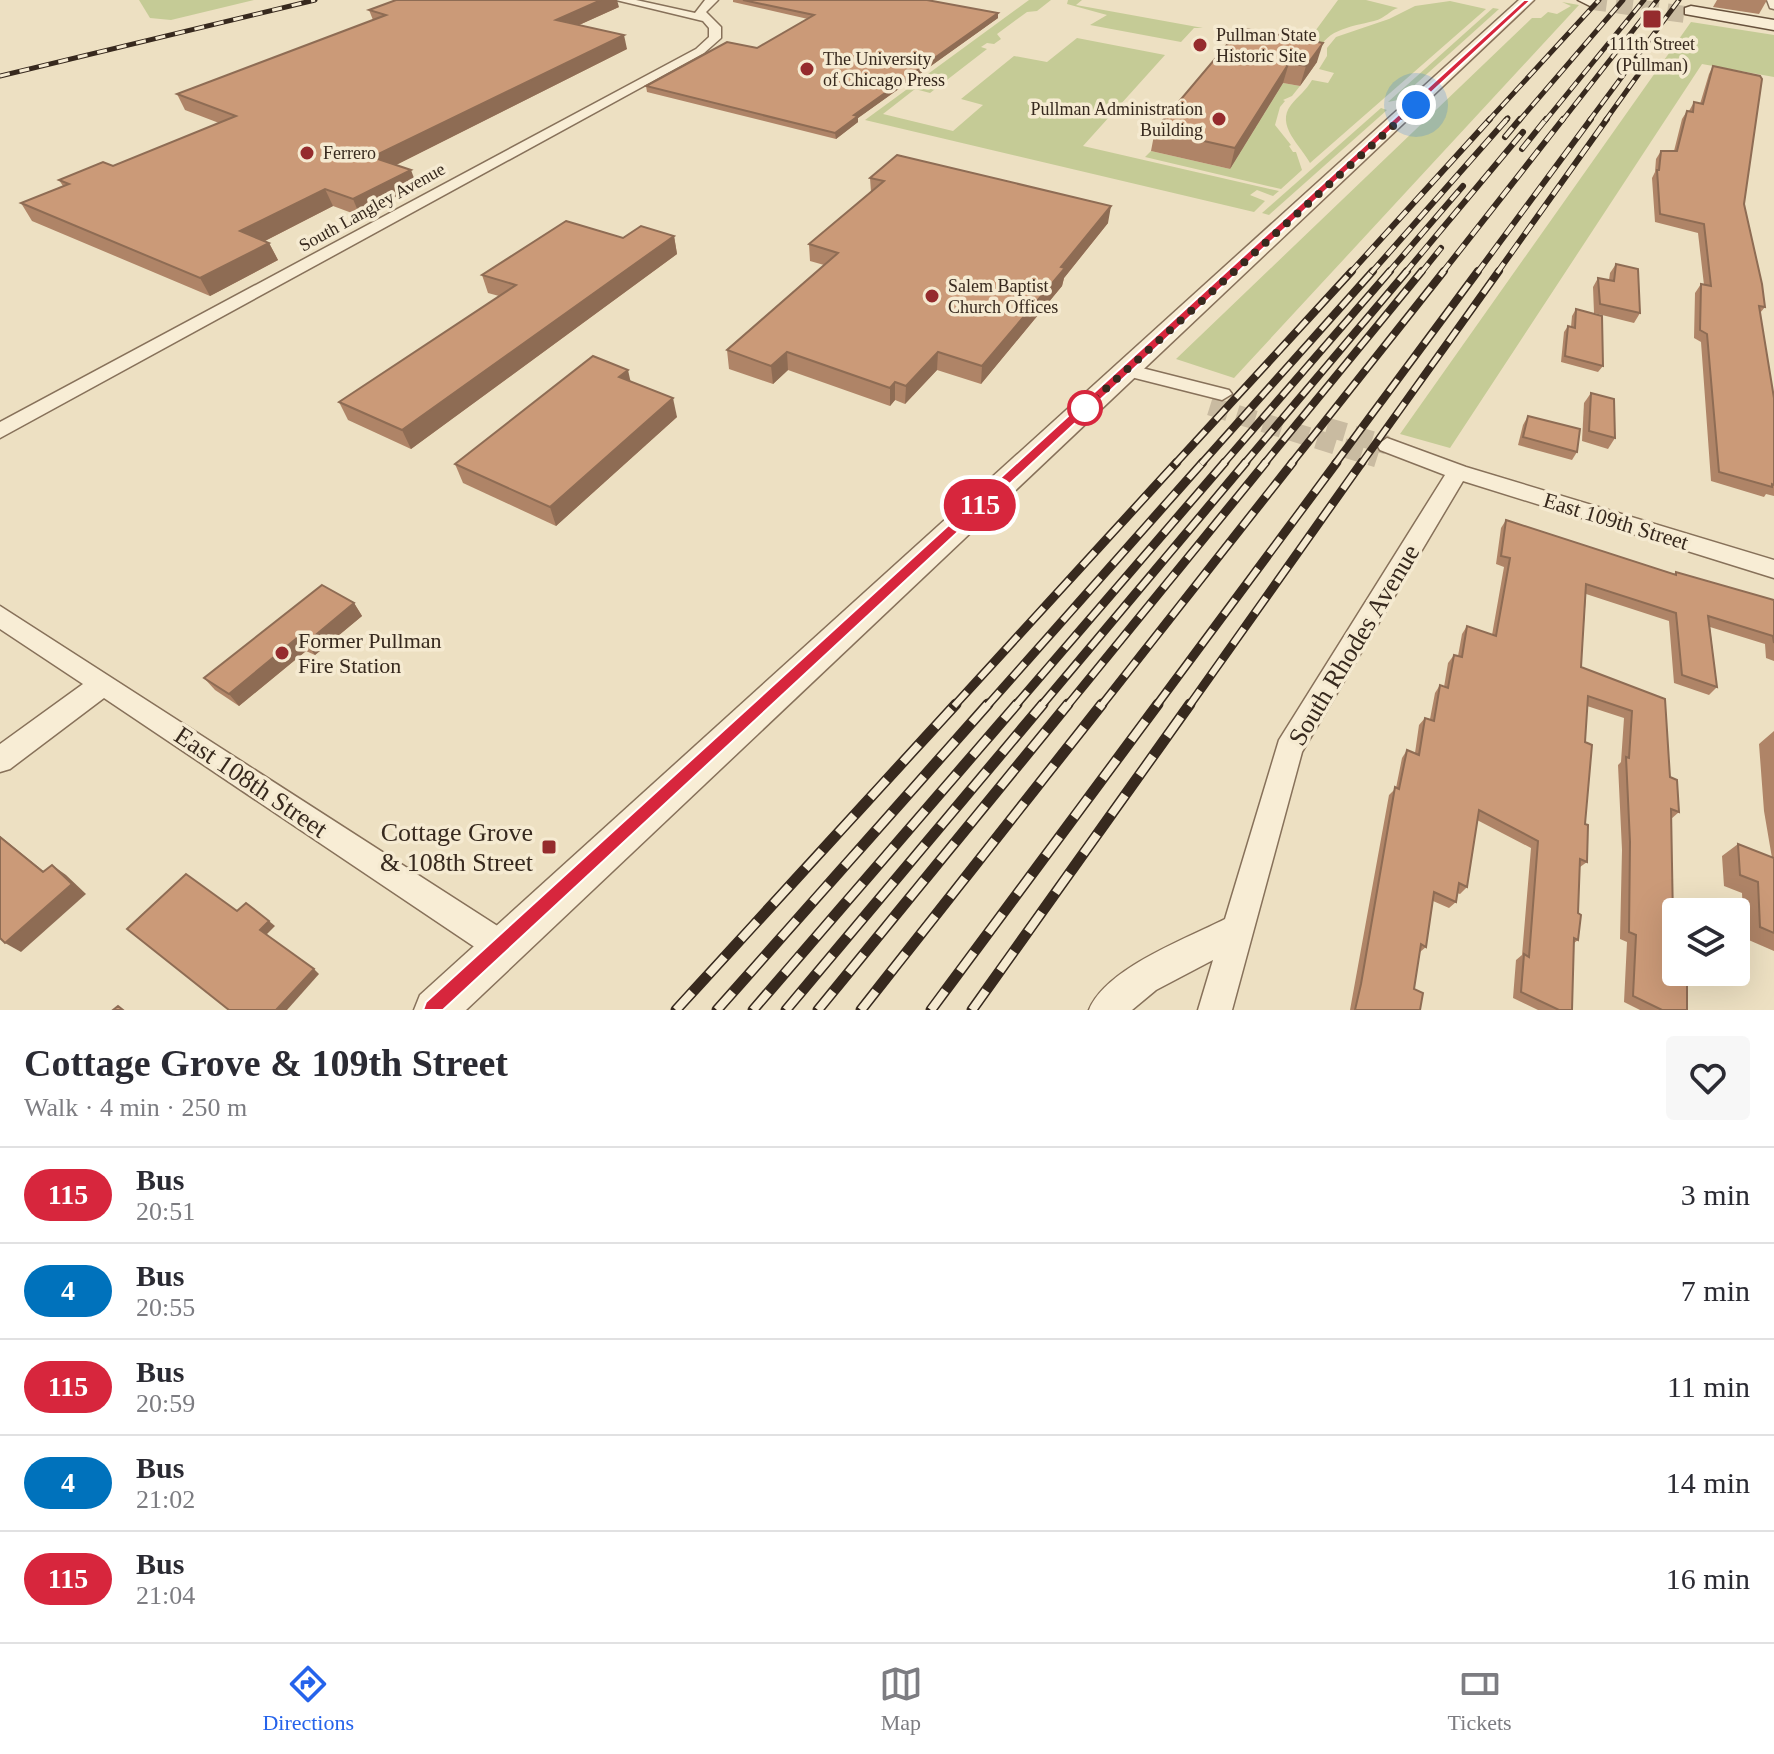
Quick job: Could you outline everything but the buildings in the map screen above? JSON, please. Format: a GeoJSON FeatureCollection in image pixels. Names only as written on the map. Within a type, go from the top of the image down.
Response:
{"type":"FeatureCollection","features":[{"type":"Feature","properties":{"kind":"main road"},"geometry":{"type":"LineString","coordinates":[[1690,13],[1774,25]]}},
{"type":"Feature","properties":{"kind":"street"},"geometry":{"type":"LineString","coordinates":[[621,0],[705,18]]}},
{"type":"Feature","properties":{"kind":"street","name":"South Langley Avenue"},"geometry":{"type":"LineString","coordinates":[[0,431],[700,51],[715,38],[717,32],[701,8],[713,0]]}},
{"type":"Feature","properties":{"kind":"street"},"geometry":{"type":"LineString","coordinates":[[435,1010],[1527,0]]}},
{"type":"Feature","properties":{"kind":"street"},"geometry":{"type":"LineString","coordinates":[[1772,0],[1774,6]]}},
{"type":"Feature","properties":{"kind":"street"},"geometry":{"type":"LineString","coordinates":[[1126,370],[1156,390],[1216,400]]}},
{"type":"Feature","properties":{"kind":"street","name":"East 109th Street"},"geometry":{"type":"LineString","coordinates":[[1382,452],[1458,472],[1774,569]]}},
{"type":"Feature","properties":{"kind":"street","name":"South Rhodes Avenue"},"geometry":{"type":"LineString","coordinates":[[1215,1010],[1289,749],[1458,472]]}},
{"type":"Feature","properties":{"kind":"street","name":"East 108th Street"},"geometry":{"type":"LineString","coordinates":[[0,616],[502,947]]}},
{"type":"Feature","properties":{"kind":"street"},"geometry":{"type":"LineString","coordinates":[[0,760],[103,684]]}},
{"type":"Feature","properties":{"kind":"street"},"geometry":{"type":"LineString","coordinates":[[1106,1010],[1144,978],[1237,930]]}},
{"type":"Feature","properties":{"kind":"green space"},"geometry":{"type":"Polygon","coordinates":[[[139,0],[254,0],[171,20],[150,18],[139,0]]]}},
{"type":"Feature","properties":{"kind":"green space"},"geometry":{"type":"Polygon","coordinates":[[[1029,0],[1051,0],[1037,11],[1027,12],[997,34],[1001,39],[981,47],[987,49],[930,93],[915,89],[883,114],[953,131],[983,105],[961,99],[1014,56],[1047,62],[1077,38],[1165,55],[1083,146],[1279,191],[1273,196],[1257,190],[1250,195],[1265,201],[1254,212],[865,120],[1029,0]]]}},
{"type":"Feature","properties":{"kind":"green space"},"geometry":{"type":"Polygon","coordinates":[[[1068,0],[1082,0],[1076,5],[1203,28],[1194,28],[1181,42],[1090,25],[1107,15],[1067,4],[1068,0]]]}},
{"type":"Feature","properties":{"kind":"green space"},"geometry":{"type":"Polygon","coordinates":[[[1338,0],[1366,0],[1398,8],[1378,20],[1331,35],[1320,48],[1318,57],[1299,53],[1338,0]]]}},
{"type":"Feature","properties":{"kind":"green space"},"geometry":{"type":"Polygon","coordinates":[[[1450,1],[1486,9],[1310,163],[1291,135],[1287,113],[1312,80],[1328,83],[1334,73],[1319,69],[1327,56],[1327,48],[1336,37],[1389,19],[1415,6],[1450,1]]]}},
{"type":"Feature","properties":{"kind":"green space"},"geometry":{"type":"Polygon","coordinates":[[[1562,2],[1579,5],[1234,378],[1176,359],[1532,18],[1541,18],[1548,12],[1557,14],[1571,6],[1562,2]]]}},
{"type":"Feature","properties":{"kind":"green space"},"geometry":{"type":"Polygon","coordinates":[[[1493,8],[1499,9],[1398,100],[1388,102],[1493,8]]]}},
{"type":"Feature","properties":{"kind":"green space"},"geometry":{"type":"Polygon","coordinates":[[[1691,22],[1774,35],[1774,77],[1702,64],[1450,448],[1400,434],[1691,22]]]}},
{"type":"Feature","properties":{"kind":"green space"},"geometry":{"type":"Polygon","coordinates":[[[1283,83],[1300,86],[1292,96],[1283,100],[1275,125],[1296,152],[1302,170],[1281,189],[1145,157],[1151,151],[1230,169],[1283,83]]]}},
{"type":"Feature","properties":{"kind":"green space"},"geometry":{"type":"Polygon","coordinates":[[[1381,108],[1387,110],[1269,215],[1262,213],[1381,108]]]}},
{"type":"Feature","properties":{"kind":"tunnel"},"geometry":{"type":"LineString","coordinates":[[1590,1],[1688,15]]}},
{"type":"Feature","properties":{"kind":"tunnel"},"geometry":{"type":"LineString","coordinates":[[1210,406],[1377,458]]}},
{"type":"Feature","properties":{"kind":"tunnel"},"geometry":{"type":"LineString","coordinates":[[1327,427],[1387,445]]}},
{"type":"Feature","properties":{"kind":"railway"},"geometry":{"type":"LineString","coordinates":[[0,76],[315,0]]}},
{"type":"Feature","properties":{"kind":"railway"},"geometry":{"type":"LineString","coordinates":[[1488,121],[1599,0]]}},
{"type":"Feature","properties":{"kind":"railway"},"geometry":{"type":"LineString","coordinates":[[1519,121],[1623,0]]}},
{"type":"Feature","properties":{"kind":"railway"},"geometry":{"type":"LineString","coordinates":[[1545,121],[1644,0]]}},
{"type":"Feature","properties":{"kind":"railway"},"geometry":{"type":"LineString","coordinates":[[1562,121],[1657,0]]}},
{"type":"Feature","properties":{"kind":"railway"},"geometry":{"type":"LineString","coordinates":[[1589,121],[1679,0]]}},
{"type":"Feature","properties":{"kind":"railway"},"geometry":{"type":"LineString","coordinates":[[1605,121],[1643,68]]}},
{"type":"Feature","properties":{"kind":"railway"},"geometry":{"type":"LineString","coordinates":[[1350,273],[1490,119]]}},
{"type":"Feature","properties":{"kind":"railway"},"geometry":{"type":"LineString","coordinates":[[1371,273],[1507,119]]}},
{"type":"Feature","properties":{"kind":"railway"},"geometry":{"type":"LineString","coordinates":[[1505,137],[1520,119]]}},
{"type":"Feature","properties":{"kind":"railway"},"geometry":{"type":"LineString","coordinates":[[1522,149],[1546,119]]}},
{"type":"Feature","properties":{"kind":"railway"},"geometry":{"type":"LineString","coordinates":[[1442,273],[1563,119]]}},
{"type":"Feature","properties":{"kind":"railway"},"geometry":{"type":"LineString","coordinates":[[1477,273],[1591,119]]}},
{"type":"Feature","properties":{"kind":"railway"},"geometry":{"type":"LineString","coordinates":[[1497,273],[1607,119]]}},
{"type":"Feature","properties":{"kind":"railway"},"geometry":{"type":"LineString","coordinates":[[1405,273],[1523,132]]}},
{"type":"Feature","properties":{"kind":"railway"},"geometry":{"type":"LineString","coordinates":[[1388,273],[1463,186]]}},
{"type":"Feature","properties":{"kind":"railway"},"geometry":{"type":"LineString","coordinates":[[1421,273],[1441,248]]}},
{"type":"Feature","properties":{"kind":"railway"},"geometry":{"type":"LineString","coordinates":[[1175,464],[1352,271]]}},
{"type":"Feature","properties":{"kind":"railway"},"geometry":{"type":"LineString","coordinates":[[1201,464],[1373,271]]}},
{"type":"Feature","properties":{"kind":"railway"},"geometry":{"type":"LineString","coordinates":[[1223,464],[1390,271]]}},
{"type":"Feature","properties":{"kind":"railway"},"geometry":{"type":"LineString","coordinates":[[1244,464],[1407,271]]}},
{"type":"Feature","properties":{"kind":"railway"},"geometry":{"type":"LineString","coordinates":[[1264,464],[1422,271]]}},
{"type":"Feature","properties":{"kind":"railway"},"geometry":{"type":"LineString","coordinates":[[1291,464],[1444,271]]}},
{"type":"Feature","properties":{"kind":"railway"},"geometry":{"type":"LineString","coordinates":[[1335,464],[1478,271]]}},
{"type":"Feature","properties":{"kind":"railway"},"geometry":{"type":"LineString","coordinates":[[1361,464],[1499,271]]}},
{"type":"Feature","properties":{"kind":"railway"},"geometry":{"type":"LineString","coordinates":[[954,706],[1177,462]]}},
{"type":"Feature","properties":{"kind":"railway"},"geometry":{"type":"LineString","coordinates":[[987,706],[1203,462]]}},
{"type":"Feature","properties":{"kind":"railway"},"geometry":{"type":"LineString","coordinates":[[1015,706],[1225,462]]}},
{"type":"Feature","properties":{"kind":"railway"},"geometry":{"type":"LineString","coordinates":[[1041,706],[1246,462]]}},
{"type":"Feature","properties":{"kind":"railway"},"geometry":{"type":"LineString","coordinates":[[1067,706],[1266,462]]}},
{"type":"Feature","properties":{"kind":"railway"},"geometry":{"type":"LineString","coordinates":[[1101,706],[1293,462]]}},
{"type":"Feature","properties":{"kind":"railway"},"geometry":{"type":"LineString","coordinates":[[1156,706],[1337,462]]}},
{"type":"Feature","properties":{"kind":"railway"},"geometry":{"type":"LineString","coordinates":[[1189,706],[1362,462]]}},
{"type":"Feature","properties":{"kind":"railway"},"geometry":{"type":"LineString","coordinates":[[676,1010],[956,704]]}},
{"type":"Feature","properties":{"kind":"railway"},"geometry":{"type":"LineString","coordinates":[[717,1010],[988,704]]}},
{"type":"Feature","properties":{"kind":"railway"},"geometry":{"type":"LineString","coordinates":[[753,1010],[1017,704]]}},
{"type":"Feature","properties":{"kind":"railway"},"geometry":{"type":"LineString","coordinates":[[786,1010],[1043,704]]}},
{"type":"Feature","properties":{"kind":"railway"},"geometry":{"type":"LineString","coordinates":[[818,1010],[1068,704]]}},
{"type":"Feature","properties":{"kind":"railway"},"geometry":{"type":"LineString","coordinates":[[861,1010],[1102,704]]}},
{"type":"Feature","properties":{"kind":"railway"},"geometry":{"type":"LineString","coordinates":[[931,1010],[1158,704]]}},
{"type":"Feature","properties":{"kind":"railway"},"geometry":{"type":"LineString","coordinates":[[972,1010],[1190,704]]}},
{"type":"Feature","properties":{"kind":"bus line","name":"115"},"geometry":{"type":"LineString","coordinates":[[435,1010],[1527,0]]}},
{"type":"Feature","properties":{"kind":"place","name":"111th Street (Pullman)"},"geometry":{"type":"Point","coordinates":[1652,19]}},
{"type":"Feature","properties":{"kind":"place","name":"Pullman State Historic Site"},"geometry":{"type":"Point","coordinates":[1200,45]}},
{"type":"Feature","properties":{"kind":"place","name":"The University of Chicago Press"},"geometry":{"type":"Point","coordinates":[807,69]}},
{"type":"Feature","properties":{"kind":"place","name":"Pullman Administration Building"},"geometry":{"type":"Point","coordinates":[1219,119]}},
{"type":"Feature","properties":{"kind":"place","name":"Ferrero"},"geometry":{"type":"Point","coordinates":[307,153]}},
{"type":"Feature","properties":{"kind":"place","name":"Salem Baptist Church Offices"},"geometry":{"type":"Point","coordinates":[932,296]}},
{"type":"Feature","properties":{"kind":"place","name":"Former Pullman Fire Station"},"geometry":{"type":"Point","coordinates":[282,653]}},
{"type":"Feature","properties":{"kind":"place","name":"Cottage Grove & 108th Street"},"geometry":{"type":"Point","coordinates":[549,847]}},
{"type":"Feature","properties":{"kind":"route"},"geometry":{"type":"LineString","coordinates":[[1085,408],[1416,105]]}}]}
